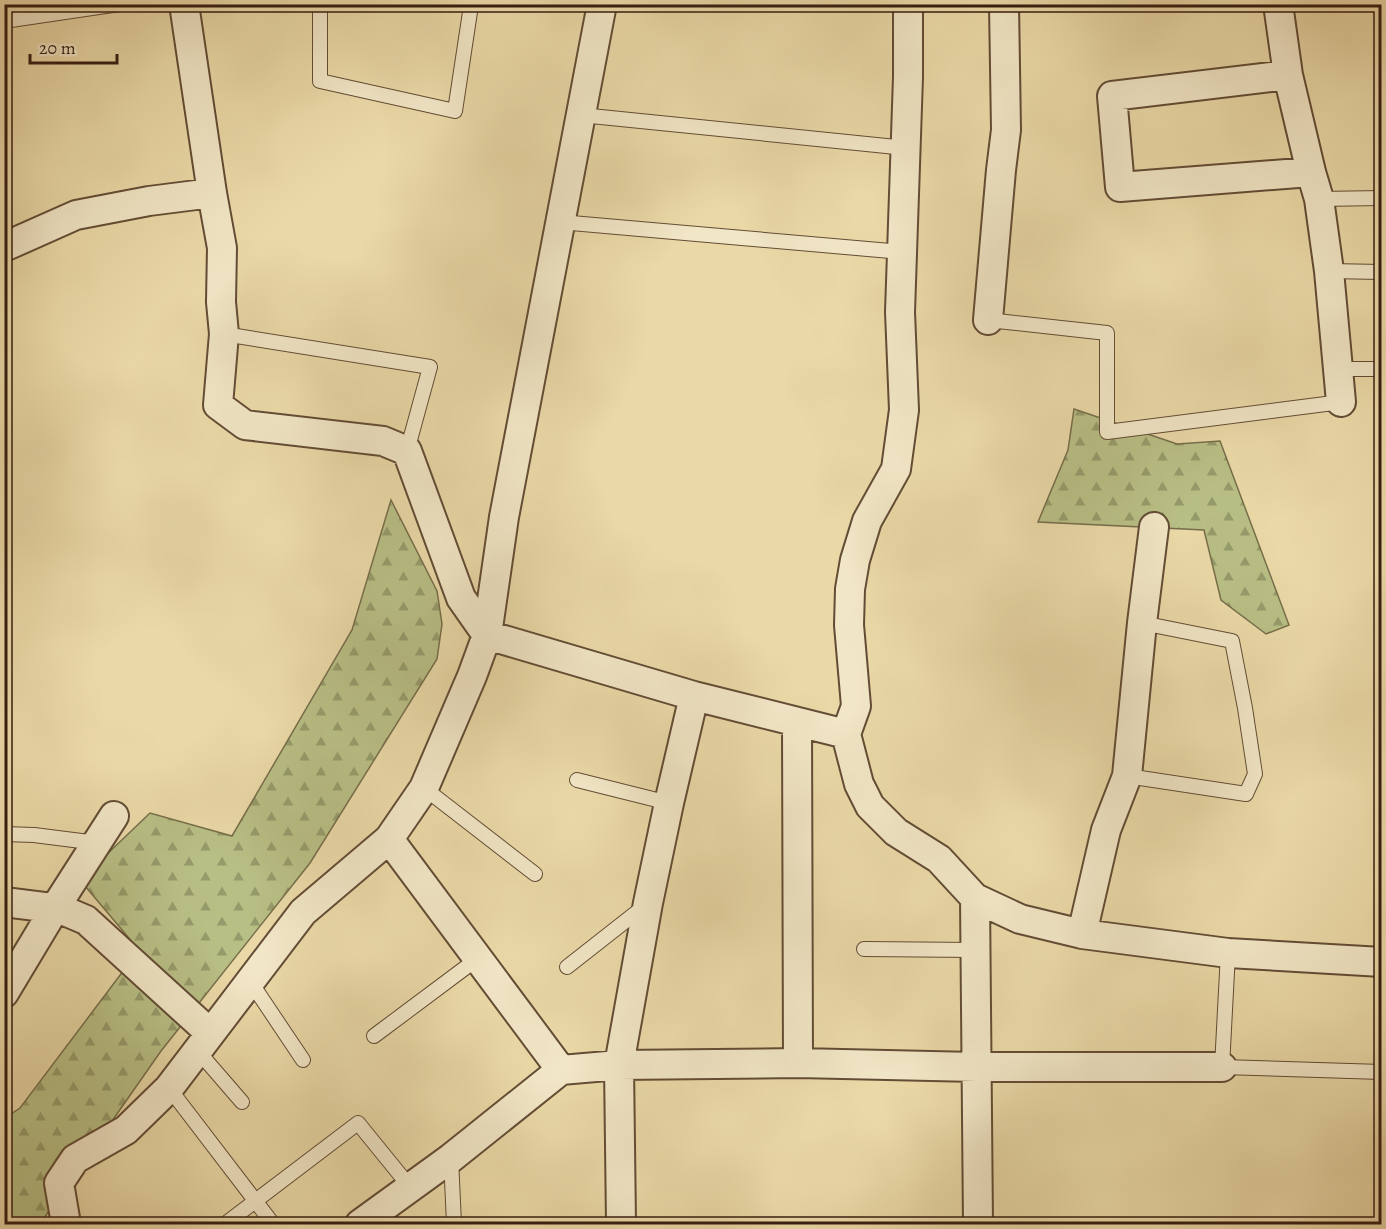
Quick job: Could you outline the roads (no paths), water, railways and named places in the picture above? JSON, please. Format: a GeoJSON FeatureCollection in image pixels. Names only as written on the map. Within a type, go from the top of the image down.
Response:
{"type":"FeatureCollection","features":[{"type":"Feature","properties":{"kind":"street"},"geometry":{"type":"LineString","coordinates":[[184,4],[222,248],[221,302],[224,334],[218,405],[245,425],[383,441],[407,452],[461,598],[487,635],[694,696],[846,734]]}},
{"type":"Feature","properties":{"kind":"street"},"geometry":{"type":"LineString","coordinates":[[66,1224],[59,1183],[75,1159],[126,1130],[169,1088],[303,912],[389,839],[424,788],[487,635],[504,517],[602,4]]}},
{"type":"Feature","properties":{"kind":"street"},"geometry":{"type":"LineString","coordinates":[[908,4],[908,76],[900,312],[904,410],[896,468],[867,521],[855,560],[850,589],[849,625],[856,706],[846,734],[859,784],[870,806],[896,832],[939,859],[975,898],[1020,919],[1082,934],[1228,953],[1382,962]]}},
{"type":"Feature","properties":{"kind":"street"},"geometry":{"type":"LineString","coordinates":[[988,320],[1006,130],[1004,4]]}},
{"type":"Feature","properties":{"kind":"street"},"geometry":{"type":"LineString","coordinates":[[1278,4],[1288,75],[1315,186],[1329,271],[1341,402]]}},
{"type":"Feature","properties":{"kind":"street"},"geometry":{"type":"LineString","coordinates":[[1288,75],[1112,96],[1120,187],[1315,186]]}},
{"type":"Feature","properties":{"kind":"street"},"geometry":{"type":"LineString","coordinates":[[4,247],[76,215],[149,201],[212,193]]}},
{"type":"Feature","properties":{"kind":"street"},"geometry":{"type":"LineString","coordinates":[[1082,934],[1106,830],[1127,776],[1154,528]]}},
{"type":"Feature","properties":{"kind":"street"},"geometry":{"type":"LineString","coordinates":[[621,1224],[619,1065],[648,903],[694,696]]}},
{"type":"Feature","properties":{"kind":"street"},"geometry":{"type":"LineString","coordinates":[[797,722],[798,1063]]}},
{"type":"Feature","properties":{"kind":"street"},"geometry":{"type":"LineString","coordinates":[[4,993],[114,816]]}},
{"type":"Feature","properties":{"kind":"street"},"geometry":{"type":"LineString","coordinates":[[389,839],[561,1070]]}},
{"type":"Feature","properties":{"kind":"street"},"geometry":{"type":"LineString","coordinates":[[975,898],[978,1224]]}},
{"type":"Feature","properties":{"kind":"street"},"geometry":{"type":"LineString","coordinates":[[4,902],[60,909],[86,920],[204,1041]]}},
{"type":"Feature","properties":{"kind":"street"},"geometry":{"type":"LineString","coordinates":[[360,1224],[451,1158],[561,1070],[619,1065],[798,1063],[976,1067],[1222,1067]]}},
{"type":"Feature","properties":{"kind":"lane"},"geometry":{"type":"LineString","coordinates":[[4,21],[118,4]]}},
{"type":"Feature","properties":{"kind":"lane"},"geometry":{"type":"LineString","coordinates":[[320,4],[320,81],[455,111],[470,12]]}},
{"type":"Feature","properties":{"kind":"lane"},"geometry":{"type":"LineString","coordinates":[[581,115],[906,148]]}},
{"type":"Feature","properties":{"kind":"lane"},"geometry":{"type":"LineString","coordinates":[[1315,186],[1382,198]]}},
{"type":"Feature","properties":{"kind":"lane"},"geometry":{"type":"LineString","coordinates":[[560,222],[902,252]]}},
{"type":"Feature","properties":{"kind":"lane"},"geometry":{"type":"LineString","coordinates":[[1329,271],[1382,272]]}},
{"type":"Feature","properties":{"kind":"lane"},"geometry":{"type":"LineString","coordinates":[[988,320],[1107,333],[1107,432],[1341,402]]}},
{"type":"Feature","properties":{"kind":"lane"},"geometry":{"type":"LineString","coordinates":[[224,334],[430,367],[407,452]]}},
{"type":"Feature","properties":{"kind":"lane"},"geometry":{"type":"LineString","coordinates":[[1338,369],[1382,369]]}},
{"type":"Feature","properties":{"kind":"lane"},"geometry":{"type":"LineString","coordinates":[[1127,776],[1246,794],[1254,774],[1245,708],[1232,641],[1143,623]]}},
{"type":"Feature","properties":{"kind":"lane"},"geometry":{"type":"LineString","coordinates":[[577,780],[669,803]]}},
{"type":"Feature","properties":{"kind":"lane"},"geometry":{"type":"LineString","coordinates":[[424,788],[535,874]]}},
{"type":"Feature","properties":{"kind":"lane"},"geometry":{"type":"LineString","coordinates":[[4,834],[34,835],[97,843]]}},
{"type":"Feature","properties":{"kind":"lane"},"geometry":{"type":"LineString","coordinates":[[567,967],[648,903]]}},
{"type":"Feature","properties":{"kind":"lane"},"geometry":{"type":"LineString","coordinates":[[864,949],[975,950]]}},
{"type":"Feature","properties":{"kind":"lane"},"geometry":{"type":"LineString","coordinates":[[1228,953],[1222,1067],[1382,1072]]}},
{"type":"Feature","properties":{"kind":"lane"},"geometry":{"type":"LineString","coordinates":[[374,1036],[477,959]]}},
{"type":"Feature","properties":{"kind":"lane"},"geometry":{"type":"LineString","coordinates":[[250,981],[303,1060]]}},
{"type":"Feature","properties":{"kind":"lane"},"geometry":{"type":"LineString","coordinates":[[204,1041],[242,1102]]}},
{"type":"Feature","properties":{"kind":"lane"},"geometry":{"type":"LineString","coordinates":[[169,1088],[273,1224]]}},
{"type":"Feature","properties":{"kind":"lane"},"geometry":{"type":"LineString","coordinates":[[225,1224],[358,1123],[410,1187]]}},
{"type":"Feature","properties":{"kind":"lane"},"geometry":{"type":"LineString","coordinates":[[451,1158],[454,1224]]}}]}
